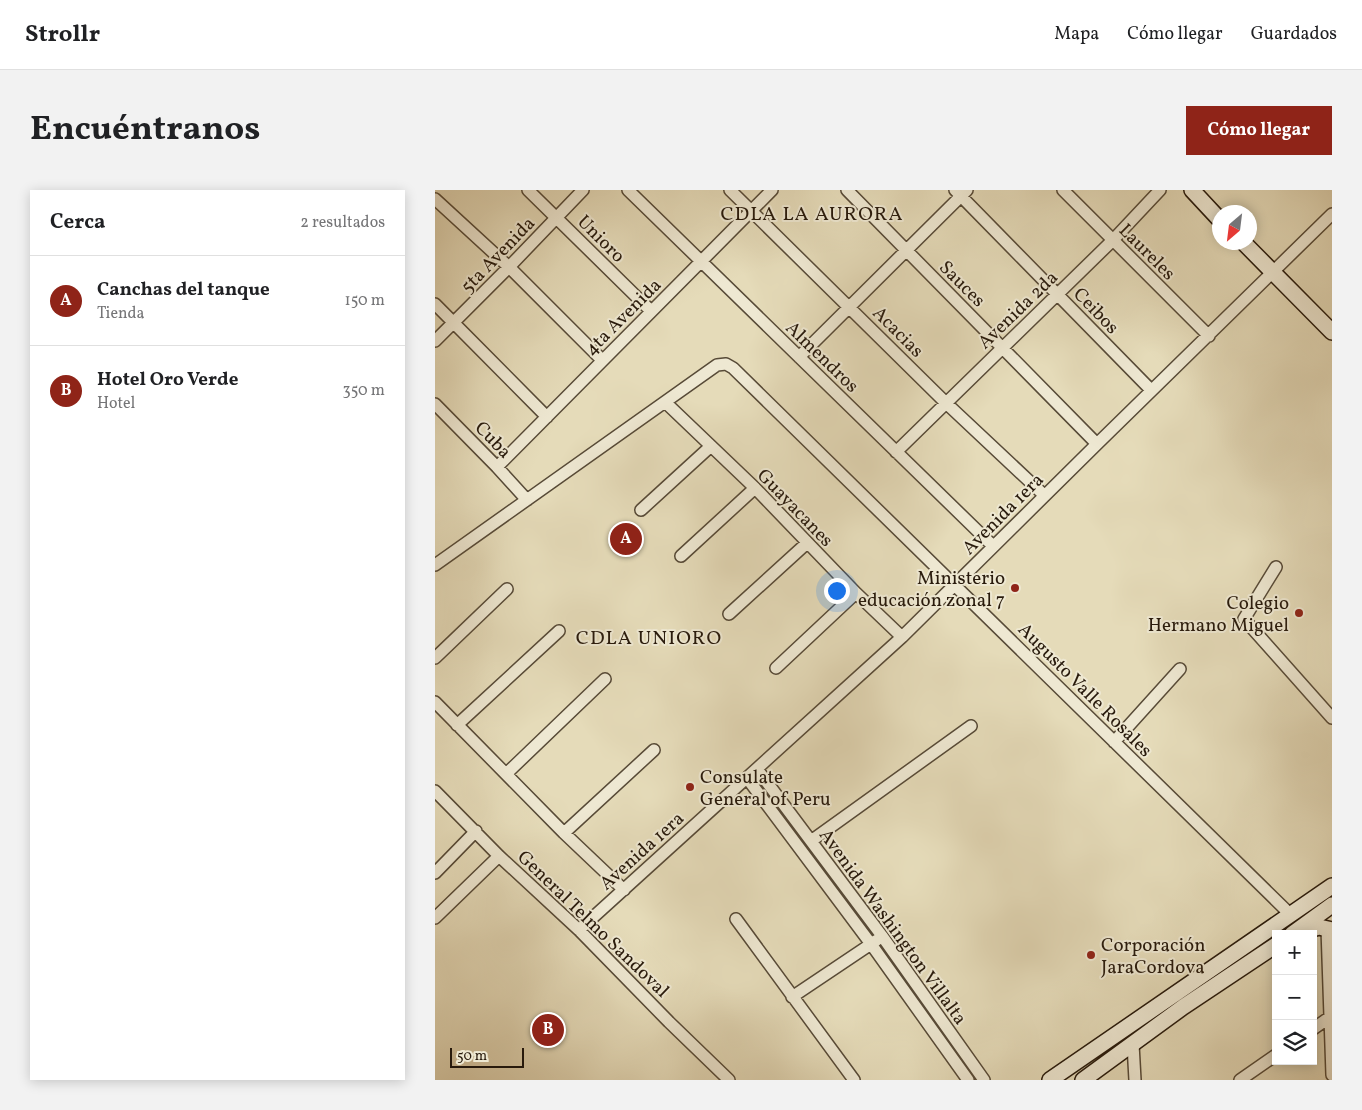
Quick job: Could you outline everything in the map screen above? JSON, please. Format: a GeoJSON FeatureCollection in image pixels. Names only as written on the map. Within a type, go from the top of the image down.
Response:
{"type":"FeatureCollection","features":[{"type":"Feature","properties":{"kind":"main road"},"geometry":{"type":"LineString","coordinates":[[1191,190],[1212,211]]}},
{"type":"Feature","properties":{"kind":"main road"},"geometry":{"type":"LineString","coordinates":[[1204,190],[1218,205]]}},
{"type":"Feature","properties":{"kind":"main road"},"geometry":{"type":"LineString","coordinates":[[1257,247],[1275,270],[1332,332]]}},
{"type":"Feature","properties":{"kind":"main road"},"geometry":{"type":"LineString","coordinates":[[1252,250],[1332,320]]}},
{"type":"Feature","properties":{"kind":"main road"},"geometry":{"type":"LineString","coordinates":[[1050,1080],[1332,886]]}},
{"type":"Feature","properties":{"kind":"main road"},"geometry":{"type":"LineString","coordinates":[[1298,930],[1332,905]]}},
{"type":"Feature","properties":{"kind":"main road"},"geometry":{"type":"LineString","coordinates":[[1305,930],[1311,928],[1329,929]]}},
{"type":"Feature","properties":{"kind":"main road"},"geometry":{"type":"LineString","coordinates":[[1083,1080],[1183,1007],[1272,948]]}},
{"type":"Feature","properties":{"kind":"street","name":"Unioro"},"geometry":{"type":"LineString","coordinates":[[528,190],[651,311]]}},
{"type":"Feature","properties":{"kind":"street","name":"5ta Avenida"},"geometry":{"type":"LineString","coordinates":[[435,341],[583,190]]}},
{"type":"Feature","properties":{"kind":"street","name":"Almendros"},"geometry":{"type":"LineString","coordinates":[[628,190],[993,546]]}},
{"type":"Feature","properties":{"kind":"street","name":"Acacias"},"geometry":{"type":"LineString","coordinates":[[731,190],[946,403],[1045,495]]}},
{"type":"Feature","properties":{"kind":"street","name":"4ta Avenida"},"geometry":{"type":"LineString","coordinates":[[497,467],[772,190]]}},
{"type":"Feature","properties":{"kind":"street","name":"Sauces"},"geometry":{"type":"LineString","coordinates":[[847,190],[1097,444]]}},
{"type":"Feature","properties":{"kind":"street","name":"Laureles"},"geometry":{"type":"LineString","coordinates":[[1063,190],[1209,336]]}},
{"type":"Feature","properties":{"kind":"street","name":"Avenida 2da"},"geometry":{"type":"LineString","coordinates":[[896,452],[1113,240],[1160,190]]}},
{"type":"Feature","properties":{"kind":"street"},"geometry":{"type":"LineString","coordinates":[[799,357],[961,192]]}},
{"type":"Feature","properties":{"kind":"street","name":"Ceibos"},"geometry":{"type":"LineString","coordinates":[[961,192],[1151,390]]}},
{"type":"Feature","properties":{"kind":"street"},"geometry":{"type":"LineString","coordinates":[[435,199],[509,267],[603,360]]}},
{"type":"Feature","properties":{"kind":"street","name":"Avenida 1era"},"geometry":{"type":"LineString","coordinates":[[579,930],[902,637],[954,583],[1332,214]]}},
{"type":"Feature","properties":{"kind":"street"},"geometry":{"type":"LineString","coordinates":[[435,304],[547,417]]}},
{"type":"Feature","properties":{"kind":"street","name":"Augusto Valle Rosales"},"geometry":{"type":"LineString","coordinates":[[665,402],[717,365],[726,364],[733,368],[1291,915]]}},
{"type":"Feature","properties":{"kind":"street"},"geometry":{"type":"LineString","coordinates":[[435,565],[665,402]]}},
{"type":"Feature","properties":{"kind":"street","name":"Guayacanes"},"geometry":{"type":"LineString","coordinates":[[665,402],[755,488],[856,593],[902,637]]}},
{"type":"Feature","properties":{"kind":"street","name":"Cuba"},"geometry":{"type":"LineString","coordinates":[[435,404],[527,500]]}},
{"type":"Feature","properties":{"kind":"street"},"geometry":{"type":"LineString","coordinates":[[641,510],[711,446]]}},
{"type":"Feature","properties":{"kind":"street"},"geometry":{"type":"LineString","coordinates":[[681,556],[755,488]]}},
{"type":"Feature","properties":{"kind":"street"},"geometry":{"type":"LineString","coordinates":[[729,614],[807,543]]}},
{"type":"Feature","properties":{"kind":"street"},"geometry":{"type":"LineString","coordinates":[[1276,567],[1244,619],[1332,718]]}},
{"type":"Feature","properties":{"kind":"street"},"geometry":{"type":"LineString","coordinates":[[435,658],[507,588]]}},
{"type":"Feature","properties":{"kind":"street"},"geometry":{"type":"LineString","coordinates":[[776,668],[856,593]]}},
{"type":"Feature","properties":{"kind":"street"},"geometry":{"type":"LineString","coordinates":[[457,725],[559,631]]}},
{"type":"Feature","properties":{"kind":"street"},"geometry":{"type":"LineString","coordinates":[[1114,742],[1181,669]]}},
{"type":"Feature","properties":{"kind":"street"},"geometry":{"type":"LineString","coordinates":[[506,774],[605,679]]}},
{"type":"Feature","properties":{"kind":"street"},"geometry":{"type":"LineString","coordinates":[[435,702],[624,890]]}},
{"type":"Feature","properties":{"kind":"street"},"geometry":{"type":"LineString","coordinates":[[811,841],[971,726]]}},
{"type":"Feature","properties":{"kind":"street"},"geometry":{"type":"LineString","coordinates":[[564,832],[654,750]]}},
{"type":"Feature","properties":{"kind":"street","name":"Avenida Washington Villalta"},"geometry":{"type":"LineString","coordinates":[[757,769],[882,936],[984,1080]]}},
{"type":"Feature","properties":{"kind":"street","name":"Avenida Washington Villalta"},"geometry":{"type":"LineString","coordinates":[[747,778],[871,944],[968,1080]]}},
{"type":"Feature","properties":{"kind":"street","name":"General Telmo Sandoval"},"geometry":{"type":"LineString","coordinates":[[435,791],[476,830],[499,856],[579,930],[729,1080]]}},
{"type":"Feature","properties":{"kind":"street"},"geometry":{"type":"LineString","coordinates":[[435,872],[476,830]]}},
{"type":"Feature","properties":{"kind":"street"},"geometry":{"type":"LineString","coordinates":[[435,918],[499,856]]}},
{"type":"Feature","properties":{"kind":"street"},"geometry":{"type":"LineString","coordinates":[[736,919],[854,1080]]}},
{"type":"Feature","properties":{"kind":"street"},"geometry":{"type":"LineString","coordinates":[[1329,929],[1332,1075]]}},
{"type":"Feature","properties":{"kind":"street"},"geometry":{"type":"LineString","coordinates":[[792,996],[882,936]]}},
{"type":"Feature","properties":{"kind":"street"},"geometry":{"type":"LineString","coordinates":[[1317,1026],[1330,1017]]}},
{"type":"Feature","properties":{"kind":"street"},"geometry":{"type":"LineString","coordinates":[[1133,1044],[1135,1080]]}},
{"type":"Feature","properties":{"kind":"street"},"geometry":{"type":"LineString","coordinates":[[1242,1079],[1272,1058]]}},
{"type":"Feature","properties":{"kind":"place","name":"Canchas del tanque"},"geometry":{"type":"Point","coordinates":[626,539]}},
{"type":"Feature","properties":{"kind":"place","name":"Ministerio educación zonal 7"},"geometry":{"type":"Point","coordinates":[1015,588]}},
{"type":"Feature","properties":{"kind":"place","name":"Colegio Hermano Miguel"},"geometry":{"type":"Point","coordinates":[1299,613]}},
{"type":"Feature","properties":{"kind":"place","name":"Consulate General of Peru"},"geometry":{"type":"Point","coordinates":[690,787]}},
{"type":"Feature","properties":{"kind":"place","name":"Corporación JaraCordova"},"geometry":{"type":"Point","coordinates":[1091,955]}},
{"type":"Feature","properties":{"kind":"place","name":"Hotel Oro Verde"},"geometry":{"type":"Point","coordinates":[548,1030]}},
{"type":"Feature","properties":{"kind":"district","name":"CDLA LA AURORA"},"geometry":{"type":"Point","coordinates":[812,213]}},
{"type":"Feature","properties":{"kind":"district","name":"CDLA UNIORO"},"geometry":{"type":"Point","coordinates":[649,637]}}]}
